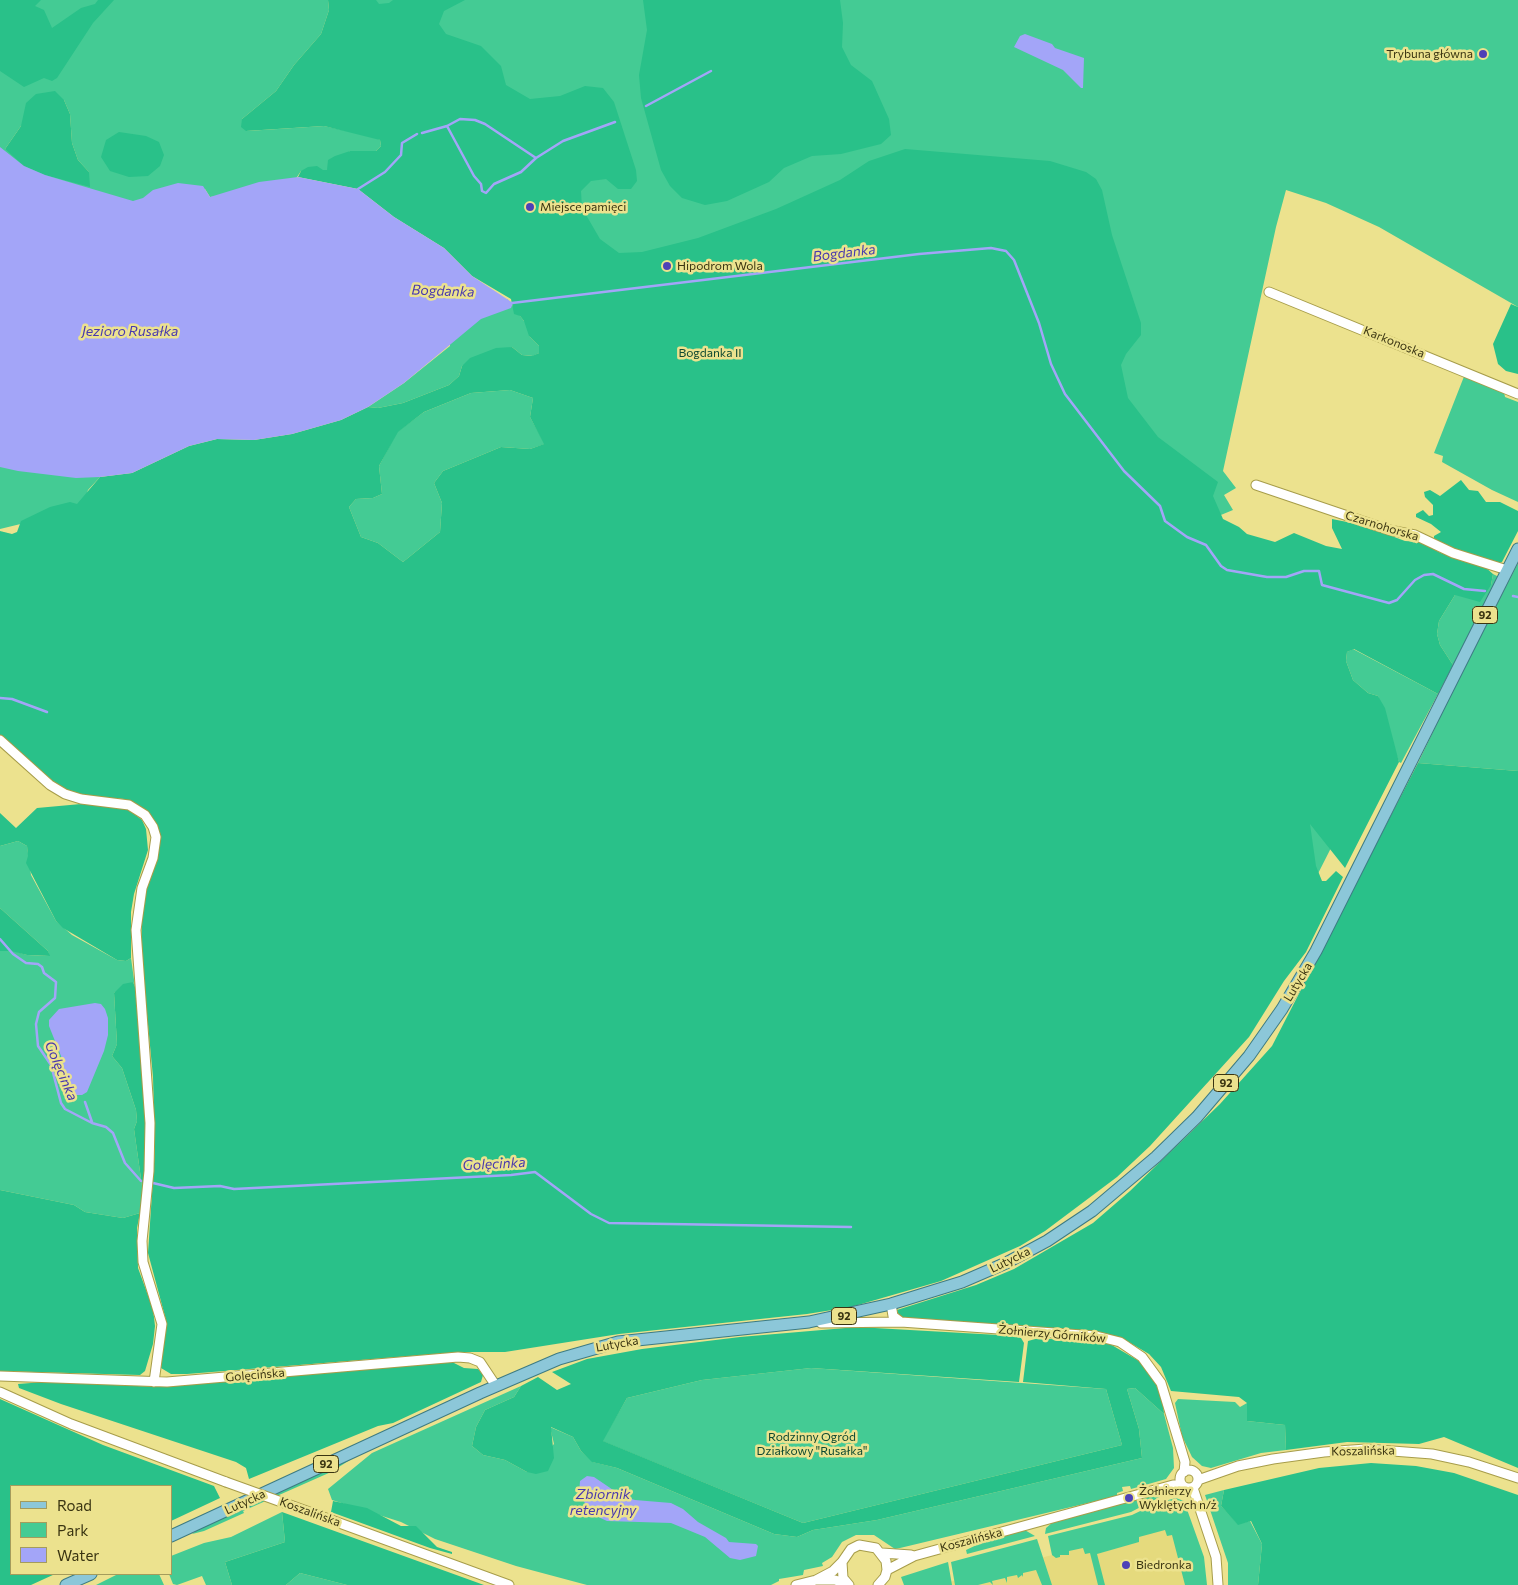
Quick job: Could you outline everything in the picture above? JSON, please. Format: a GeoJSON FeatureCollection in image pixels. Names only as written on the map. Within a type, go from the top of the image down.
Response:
{"type":"FeatureCollection","features":[{"type":"Feature","properties":{"kind":"main road","name":"Lutycka"},"geometry":{"type":"LineString","coordinates":[[172,1536],[559,1358],[602,1346],[648,1338],[796,1324],[891,1304],[947,1287],[989,1271],[1063,1231],[1112,1195],[1156,1157],[1219,1092],[1265,1034],[1305,972],[1518,549]]}},
{"type":"Feature","properties":{"kind":"main road"},"geometry":{"type":"LineString","coordinates":[[66,1585],[89,1575]]}},
{"type":"Feature","properties":{"kind":"street","name":"Karkonoska"},"geometry":{"type":"LineString","coordinates":[[1269,292],[1518,394]]}},
{"type":"Feature","properties":{"kind":"street","name":"Czarnohorska"},"geometry":{"type":"LineString","coordinates":[[1256,485],[1389,530],[1415,535],[1452,552],[1507,570]]}},
{"type":"Feature","properties":{"kind":"street"},"geometry":{"type":"LineString","coordinates":[[0,740],[50,785],[65,794],[81,799],[128,805],[145,815],[153,827],[156,837],[153,858],[140,894],[136,930],[150,1124],[142,1241],[143,1262],[162,1324],[154,1382]]}},
{"type":"Feature","properties":{"kind":"street"},"geometry":{"type":"LineString","coordinates":[[891,1304],[892,1316],[901,1322]]}},
{"type":"Feature","properties":{"kind":"street","name":"Żołnierzy Górników"},"geometry":{"type":"LineString","coordinates":[[796,1324],[901,1322],[1096,1336],[1120,1342],[1133,1349],[1146,1361],[1161,1383],[1189,1479]]}},
{"type":"Feature","properties":{"kind":"street","name":"Golęcińska"},"geometry":{"type":"LineString","coordinates":[[0,1376],[154,1382],[458,1357],[470,1358],[480,1362],[496,1386]]}},
{"type":"Feature","properties":{"kind":"street","name":"Koszalińska"},"geometry":{"type":"LineString","coordinates":[[0,1392],[80,1428],[509,1585]]}},
{"type":"Feature","properties":{"kind":"street","name":"Koszalińska"},"geometry":{"type":"LineString","coordinates":[[887,1570],[914,1556],[1189,1479],[1273,1459],[1324,1452],[1366,1449],[1432,1454],[1469,1462],[1518,1478]]}},
{"type":"Feature","properties":{"kind":"street"},"geometry":{"type":"LineString","coordinates":[[1189,1479],[1216,1557],[1218,1585]]}},
{"type":"Feature","properties":{"kind":"street","name":"Koszalińska"},"geometry":{"type":"LineString","coordinates":[[842,1562],[851,1549],[859,1545],[868,1545],[882,1553],[914,1556]]}},
{"type":"Feature","properties":{"kind":"street"},"geometry":{"type":"LineString","coordinates":[[878,1585],[887,1570],[882,1553]]}},
{"type":"Feature","properties":{"kind":"street"},"geometry":{"type":"LineString","coordinates":[[796,1585],[816,1580],[833,1571],[842,1562]]}},
{"type":"Feature","properties":{"kind":"street"},"geometry":{"type":"LineString","coordinates":[[842,1562],[843,1578],[849,1585]]}},
{"type":"Feature","properties":{"kind":"street"},"geometry":{"type":"LineString","coordinates":[[816,1580],[836,1580],[849,1585]]}},
{"type":"Feature","properties":{"kind":"shaded area"},"geometry":{"type":"Polygon","coordinates":[[[1170,1524],[1196,1585],[938,1585],[1170,1524]]]}},
{"type":"Feature","properties":{"kind":"green space"},"geometry":{"type":"Polygon","coordinates":[[[0,0],[328,0],[329,10],[321,34],[294,65],[276,91],[242,119],[247,131],[324,126],[375,137],[380,140],[381,146],[376,151],[350,151],[327,170],[301,171],[295,180],[224,196],[210,197],[205,189],[157,212],[0,165],[0,0]],[[64,100],[21,126],[5,149],[89,172],[78,160],[72,143],[70,114],[64,100]]]}},
{"type":"Feature","properties":{"kind":"green space"},"geometry":{"type":"Polygon","coordinates":[[[0,0],[41,0],[35,6],[44,10],[52,28],[81,8],[95,4],[98,0],[114,0],[93,23],[57,78],[52,81],[44,78],[24,87],[0,71],[0,0]]]}},
{"type":"Feature","properties":{"kind":"green space","name":"Bogdanka II"},"geometry":{"type":"Polygon","coordinates":[[[328,0],[376,0],[379,4],[389,3],[393,0],[465,0],[444,11],[439,24],[446,34],[481,46],[501,66],[506,85],[530,99],[560,96],[585,86],[603,88],[614,102],[636,170],[637,181],[631,189],[618,189],[606,179],[591,181],[581,191],[582,208],[600,239],[619,253],[642,252],[698,238],[776,209],[840,180],[869,161],[905,149],[1050,161],[1086,172],[1096,179],[1102,190],[1112,235],[1141,323],[1141,335],[1126,354],[1121,365],[1128,398],[1158,437],[1218,482],[1213,496],[1223,519],[1239,527],[1247,534],[1275,542],[1294,533],[1326,546],[1342,549],[1332,528],[1332,519],[1362,525],[1405,541],[1420,542],[1441,553],[1485,567],[1493,574],[1491,585],[1480,602],[1455,595],[1439,621],[1437,634],[1440,645],[1453,665],[1438,694],[1354,649],[1347,652],[1346,661],[1353,680],[1368,693],[1378,696],[1385,708],[1399,762],[1345,868],[1310,824],[1316,866],[1322,881],[1326,881],[1336,871],[1343,877],[1306,952],[1284,981],[1249,1037],[1150,1146],[1117,1177],[1045,1231],[1020,1246],[941,1281],[851,1307],[807,1314],[619,1334],[505,1352],[460,1352],[187,1374],[171,1374],[161,1368],[166,1320],[148,1253],[155,1149],[153,1077],[141,951],[145,894],[158,853],[160,834],[155,821],[144,809],[124,799],[78,795],[69,792],[52,783],[0,736],[0,531],[12,534],[17,532],[21,521],[50,507],[70,502],[77,504],[100,477],[132,473],[189,446],[217,439],[254,440],[292,434],[341,420],[368,407],[378,408],[403,403],[449,385],[459,376],[462,366],[470,358],[496,348],[512,347],[522,355],[532,356],[539,353],[539,346],[529,336],[524,321],[520,316],[514,314],[511,299],[472,276],[444,248],[394,217],[358,189],[298,177],[301,171],[308,167],[317,166],[327,170],[328,160],[350,151],[376,151],[381,146],[380,140],[324,126],[246,131],[241,127],[242,119],[276,91],[294,65],[321,34],[329,10],[328,0]],[[510,390],[471,393],[424,412],[398,432],[379,466],[382,494],[373,498],[356,499],[349,507],[361,537],[378,543],[403,562],[440,532],[442,503],[434,483],[443,471],[501,447],[530,449],[544,444],[530,417],[533,398],[510,390]]]}},
{"type":"Feature","properties":{"kind":"green space","name":"Bogdanka II"},"geometry":{"type":"Polygon","coordinates":[[[370,0],[1518,0],[1518,307],[1379,227],[1326,203],[1286,190],[1276,227],[1223,471],[1236,488],[1224,495],[1233,510],[1216,517],[1324,687],[1393,744],[1378,696],[1368,693],[1353,680],[1346,661],[1347,652],[1353,649],[1438,694],[1401,763],[1393,745],[1366,779],[1299,911],[630,389],[529,336],[539,346],[539,353],[533,356],[522,355],[512,347],[462,366],[459,376],[449,385],[403,403],[378,408],[368,407],[404,383],[450,346],[450,331],[507,299],[524,321],[525,308],[370,0]]]}},
{"type":"Feature","properties":{"kind":"green space"},"geometry":{"type":"Polygon","coordinates":[[[643,0],[840,0],[843,23],[842,47],[851,65],[872,81],[889,119],[891,135],[881,144],[841,154],[812,156],[784,168],[769,182],[727,201],[705,205],[682,198],[670,186],[661,170],[641,98],[639,75],[647,30],[643,0]]]}},
{"type":"Feature","properties":{"kind":"green space"},"geometry":{"type":"Polygon","coordinates":[[[55,91],[64,100],[70,114],[72,143],[78,160],[89,172],[90,187],[45,175],[24,166],[5,149],[21,126],[26,103],[36,94],[55,91]]]}},
{"type":"Feature","properties":{"kind":"green space"},"geometry":{"type":"Polygon","coordinates":[[[119,132],[146,136],[159,142],[164,155],[160,166],[148,176],[129,177],[110,171],[101,157],[106,140],[119,132]]]}},
{"type":"Feature","properties":{"kind":"green space"},"geometry":{"type":"Polygon","coordinates":[[[1511,304],[1518,307],[1518,374],[1506,371],[1498,364],[1493,344],[1511,304]]]}},
{"type":"Feature","properties":{"kind":"green space"},"geometry":{"type":"Polygon","coordinates":[[[1465,374],[1504,392],[1505,397],[1518,402],[1518,502],[1442,462],[1443,456],[1434,453],[1465,374]]]}},
{"type":"Feature","properties":{"kind":"green space"},"geometry":{"type":"Polygon","coordinates":[[[510,390],[533,398],[530,417],[545,444],[530,449],[501,447],[443,471],[434,483],[442,503],[440,532],[403,562],[378,543],[361,537],[349,507],[356,499],[373,498],[382,494],[379,466],[397,432],[424,412],[471,393],[510,390]]]}},
{"type":"Feature","properties":{"kind":"green space"},"geometry":{"type":"Polygon","coordinates":[[[0,455],[99,473],[100,477],[88,490],[84,503],[74,511],[0,529],[0,455]]]}},
{"type":"Feature","properties":{"kind":"green space"},"geometry":{"type":"Polygon","coordinates":[[[1461,480],[1469,490],[1478,491],[1486,502],[1500,502],[1518,511],[1518,531],[1502,562],[1497,564],[1434,542],[1434,536],[1441,532],[1431,524],[1416,517],[1416,514],[1423,510],[1429,516],[1433,515],[1433,505],[1425,497],[1424,492],[1430,490],[1440,496],[1461,480]]]}},
{"type":"Feature","properties":{"kind":"green space"},"geometry":{"type":"Polygon","coordinates":[[[1518,563],[1518,771],[1418,763],[1456,684],[1518,563]]]}},
{"type":"Feature","properties":{"kind":"green space"},"geometry":{"type":"Polygon","coordinates":[[[1493,574],[1499,577],[1453,665],[1440,645],[1437,634],[1439,621],[1455,595],[1491,585],[1493,574]]]}},
{"type":"Feature","properties":{"kind":"green space"},"geometry":{"type":"Polygon","coordinates":[[[1418,763],[1518,771],[1518,1468],[1444,1437],[1419,1444],[1347,1442],[1286,1450],[1285,1425],[1247,1421],[1247,1403],[1239,1397],[1171,1391],[1161,1367],[1149,1354],[1127,1341],[1102,1333],[900,1318],[897,1310],[976,1285],[1014,1269],[1093,1223],[1130,1191],[1220,1104],[1272,1046],[1418,763]]]}},
{"type":"Feature","properties":{"kind":"green space"},"geometry":{"type":"Polygon","coordinates":[[[81,804],[118,807],[129,810],[142,820],[146,829],[148,850],[134,894],[131,912],[131,958],[126,961],[117,960],[63,928],[56,921],[26,863],[28,856],[27,846],[18,841],[0,846],[0,813],[16,828],[37,808],[81,804]]]}},
{"type":"Feature","properties":{"kind":"green space"},"geometry":{"type":"Polygon","coordinates":[[[18,841],[27,846],[31,875],[56,921],[72,935],[117,960],[126,961],[131,958],[135,987],[133,982],[114,993],[117,1044],[112,1056],[122,1068],[136,1110],[137,1121],[134,1129],[143,1193],[140,1213],[123,1218],[85,1212],[74,1205],[0,1190],[0,951],[11,950],[27,955],[49,956],[48,951],[0,908],[0,846],[18,841]]]}},
{"type":"Feature","properties":{"kind":"green space"},"geometry":{"type":"Polygon","coordinates":[[[0,908],[48,951],[50,956],[0,951],[0,908]]]}},
{"type":"Feature","properties":{"kind":"green space"},"geometry":{"type":"Polygon","coordinates":[[[133,982],[135,987],[147,1127],[143,1193],[134,1129],[137,1121],[136,1110],[122,1068],[112,1056],[117,1044],[114,993],[123,984],[133,982]]]}},
{"type":"Feature","properties":{"kind":"green space"},"geometry":{"type":"Polygon","coordinates":[[[0,1190],[74,1205],[85,1212],[123,1218],[140,1213],[137,1228],[138,1268],[153,1309],[155,1326],[153,1344],[145,1371],[140,1375],[0,1371],[0,1190]]]}},
{"type":"Feature","properties":{"kind":"green space"},"geometry":{"type":"Polygon","coordinates":[[[857,1327],[1016,1336],[1021,1338],[1024,1343],[1019,1382],[811,1368],[702,1380],[627,1398],[603,1441],[803,1523],[1122,1445],[1106,1389],[1023,1382],[1028,1341],[1039,1338],[1110,1344],[1139,1361],[1154,1379],[1163,1402],[1164,1414],[1135,1388],[1127,1389],[1139,1429],[1142,1458],[877,1520],[813,1530],[797,1537],[774,1534],[617,1468],[592,1462],[581,1451],[573,1437],[551,1427],[554,1458],[548,1471],[536,1474],[527,1472],[505,1460],[483,1455],[472,1446],[476,1427],[485,1410],[514,1397],[521,1386],[538,1377],[557,1390],[571,1384],[552,1372],[587,1359],[642,1349],[740,1337],[857,1327]]]}},
{"type":"Feature","properties":{"kind":"green space"},"geometry":{"type":"Polygon","coordinates":[[[452,1362],[464,1368],[478,1369],[483,1375],[481,1382],[393,1423],[378,1426],[249,1479],[246,1468],[236,1462],[61,1404],[19,1388],[18,1384],[44,1382],[160,1387],[452,1362]]]}},
{"type":"Feature","properties":{"kind":"green space","name":"Rodzinny Ogród Działkowy \"Rusałka\""},"geometry":{"type":"Polygon","coordinates":[[[811,1368],[1106,1389],[1122,1445],[803,1523],[602,1441],[627,1398],[702,1380],[811,1368]]]}},
{"type":"Feature","properties":{"kind":"green space"},"geometry":{"type":"Polygon","coordinates":[[[521,1386],[514,1397],[485,1410],[476,1427],[472,1446],[483,1455],[505,1460],[527,1472],[554,1444],[550,1427],[573,1437],[581,1451],[593,1462],[617,1468],[774,1534],[797,1537],[813,1530],[877,1520],[1142,1458],[1139,1429],[1127,1389],[1135,1388],[1164,1414],[1173,1448],[1174,1468],[1166,1479],[1131,1489],[1130,1486],[1122,1487],[1123,1491],[1117,1493],[1117,1496],[900,1548],[895,1549],[874,1535],[856,1535],[842,1542],[832,1557],[822,1563],[823,1566],[804,1570],[803,1575],[779,1579],[779,1581],[771,1585],[587,1585],[516,1566],[435,1539],[401,1522],[332,1500],[328,1489],[372,1453],[521,1386]]]}},
{"type":"Feature","properties":{"kind":"green space"},"geometry":{"type":"Polygon","coordinates":[[[0,1399],[103,1445],[214,1486],[220,1498],[172,1521],[172,1485],[10,1485],[10,1575],[53,1575],[31,1585],[0,1585],[0,1399]]]}},
{"type":"Feature","properties":{"kind":"green space"},"geometry":{"type":"Polygon","coordinates":[[[1178,1399],[1235,1402],[1240,1407],[1247,1403],[1247,1421],[1285,1425],[1286,1450],[1261,1453],[1211,1468],[1202,1466],[1192,1457],[1182,1436],[1175,1403],[1178,1399]]]}},
{"type":"Feature","properties":{"kind":"green space"},"geometry":{"type":"Polygon","coordinates":[[[353,1458],[331,1472],[243,1511],[244,1513],[204,1531],[192,1534],[200,1528],[353,1458]]]}},
{"type":"Feature","properties":{"kind":"green space"},"geometry":{"type":"Polygon","coordinates":[[[1371,1463],[1416,1466],[1454,1473],[1518,1495],[1518,1585],[1258,1585],[1262,1544],[1251,1521],[1238,1525],[1221,1506],[1224,1490],[1319,1468],[1371,1463]]]}},
{"type":"Feature","properties":{"kind":"green space"},"geometry":{"type":"Polygon","coordinates":[[[1224,1490],[1221,1506],[1238,1524],[1250,1521],[1262,1544],[1258,1585],[1228,1585],[1228,1563],[1205,1495],[1224,1490]]]}},
{"type":"Feature","properties":{"kind":"green space"},"geometry":{"type":"Polygon","coordinates":[[[1159,1494],[1160,1497],[1131,1512],[1045,1534],[1046,1528],[1053,1522],[1159,1494]]]}},
{"type":"Feature","properties":{"kind":"green space"},"geometry":{"type":"Polygon","coordinates":[[[1176,1498],[1184,1501],[1204,1557],[1207,1585],[1185,1585],[1172,1535],[1167,1536],[1165,1530],[1139,1537],[1139,1542],[1097,1554],[1105,1585],[1098,1585],[1090,1553],[1085,1554],[1083,1548],[1069,1551],[1069,1555],[1060,1555],[1060,1557],[1056,1558],[1052,1555],[1048,1536],[1132,1515],[1157,1503],[1176,1498]]]}},
{"type":"Feature","properties":{"kind":"green space"},"geometry":{"type":"Polygon","coordinates":[[[333,1501],[367,1508],[401,1526],[416,1526],[437,1547],[452,1552],[452,1554],[430,1548],[331,1512],[333,1501]]]}},
{"type":"Feature","properties":{"kind":"green space"},"geometry":{"type":"Polygon","coordinates":[[[282,1512],[285,1542],[225,1562],[232,1585],[206,1585],[202,1576],[177,1585],[173,1584],[169,1575],[172,1575],[172,1556],[204,1543],[231,1537],[282,1512]]]}},
{"type":"Feature","properties":{"kind":"green space"},"geometry":{"type":"Polygon","coordinates":[[[282,1512],[484,1585],[347,1585],[300,1573],[286,1585],[232,1585],[225,1562],[285,1542],[282,1512]]]}},
{"type":"Feature","properties":{"kind":"green space"},"geometry":{"type":"Polygon","coordinates":[[[1023,1529],[1035,1536],[967,1554],[966,1550],[985,1541],[1023,1529]]]}},
{"type":"Feature","properties":{"kind":"green space"},"geometry":{"type":"Polygon","coordinates":[[[1037,1539],[1052,1585],[1042,1585],[1036,1570],[1023,1573],[1023,1577],[1022,1575],[1018,1578],[1017,1575],[1007,1577],[1007,1583],[1005,1578],[992,1581],[993,1585],[990,1582],[978,1585],[955,1585],[951,1562],[1037,1539]]]}},
{"type":"Feature","properties":{"kind":"green space"},"geometry":{"type":"Polygon","coordinates":[[[948,1562],[952,1585],[904,1585],[901,1577],[948,1562]]]}},
{"type":"Feature","properties":{"kind":"green space"},"geometry":{"type":"Polygon","coordinates":[[[300,1573],[347,1585],[286,1585],[300,1573]]]}},
{"type":"Feature","properties":{"kind":"green space"},"geometry":{"type":"Polygon","coordinates":[[[116,1575],[159,1575],[164,1585],[96,1585],[116,1575]]]}},
{"type":"Feature","properties":{"kind":"water"},"geometry":{"type":"Polygon","coordinates":[[[1025,34],[1052,44],[1055,48],[1084,58],[1083,88],[1063,70],[1014,47],[1020,36],[1025,34]]]}},
{"type":"Feature","properties":{"kind":"water","name":"Jezioro Rusałka"},"geometry":{"type":"Polygon","coordinates":[[[0,147],[24,166],[45,175],[133,201],[143,198],[153,190],[178,183],[203,186],[210,197],[259,182],[298,177],[358,189],[394,217],[444,248],[472,276],[513,303],[511,308],[481,319],[404,383],[368,407],[341,420],[292,434],[254,440],[217,439],[189,446],[132,473],[76,478],[0,467],[0,147]]]}},
{"type":"Feature","properties":{"kind":"water"},"geometry":{"type":"Polygon","coordinates":[[[95,1003],[101,1004],[105,1009],[108,1018],[108,1035],[104,1051],[87,1092],[82,1095],[76,1095],[70,1090],[67,1082],[61,1056],[49,1026],[49,1020],[59,1009],[95,1003]]]}},
{"type":"Feature","properties":{"kind":"water","name":"Zbiornik retencyjny"},"geometry":{"type":"Polygon","coordinates":[[[587,1476],[594,1477],[622,1496],[635,1500],[671,1503],[683,1509],[698,1522],[726,1538],[729,1542],[756,1544],[758,1546],[756,1556],[740,1560],[730,1558],[705,1537],[671,1523],[607,1521],[594,1515],[579,1495],[580,1481],[587,1476]]]}},
{"type":"Feature","properties":{"kind":"waterway"},"geometry":{"type":"LineString","coordinates":[[646,106],[711,71]]}},
{"type":"Feature","properties":{"kind":"waterway"},"geometry":{"type":"LineString","coordinates":[[447,126],[460,119],[475,120],[485,124],[536,158],[563,141],[615,122]]}},
{"type":"Feature","properties":{"kind":"waterway"},"geometry":{"type":"LineString","coordinates":[[422,133],[447,126],[474,176],[481,184],[482,191],[486,193],[494,184],[521,172],[536,158]]}},
{"type":"Feature","properties":{"kind":"waterway"},"geometry":{"type":"LineString","coordinates":[[358,189],[385,172],[401,155],[402,143],[417,134]]}},
{"type":"Feature","properties":{"kind":"waterway","name":"Bogdanka"},"geometry":{"type":"LineString","coordinates":[[512,303],[919,254],[991,248],[1006,251],[1014,260],[1039,323],[1051,364],[1065,394],[1124,471],[1160,506],[1165,521],[1187,537],[1206,545],[1221,566],[1227,570],[1267,577],[1286,577],[1304,571],[1319,571],[1322,585],[1389,603],[1397,600],[1415,580],[1424,575],[1433,574],[1464,589],[1485,591]]}},
{"type":"Feature","properties":{"kind":"waterway","name":"Bogdanka"},"geometry":{"type":"LineString","coordinates":[[1513,596],[1518,597]]}},
{"type":"Feature","properties":{"kind":"waterway"},"geometry":{"type":"LineString","coordinates":[[0,698],[12,699],[47,712]]}},
{"type":"Feature","properties":{"kind":"waterway","name":"Golęcinka"},"geometry":{"type":"LineString","coordinates":[[0,939],[13,954],[26,963],[38,964],[42,967],[44,973],[56,982],[55,998],[39,1012],[36,1024],[38,1046],[51,1065],[61,1103],[65,1109],[92,1123],[106,1127],[113,1133],[125,1163],[141,1181]]}},
{"type":"Feature","properties":{"kind":"waterway"},"geometry":{"type":"LineString","coordinates":[[85,1102],[92,1122]]}},
{"type":"Feature","properties":{"kind":"waterway","name":"Golęcinka"},"geometry":{"type":"LineString","coordinates":[[153,1183],[174,1188],[220,1186],[234,1189],[511,1175],[535,1172],[591,1214],[609,1223],[851,1227]]}},
{"type":"Feature","properties":{"kind":"place","name":"Trybuna główna"},"geometry":{"type":"Point","coordinates":[1483,54]}},
{"type":"Feature","properties":{"kind":"place","name":"Miejsce pamięci"},"geometry":{"type":"Point","coordinates":[530,207]}},
{"type":"Feature","properties":{"kind":"place","name":"Hipodrom Wola"},"geometry":{"type":"Point","coordinates":[667,266]}},
{"type":"Feature","properties":{"kind":"place","name":"Żołnierzy Wyklętych n/ż"},"geometry":{"type":"Point","coordinates":[1129,1498]}},
{"type":"Feature","properties":{"kind":"place","name":"Biedronka"},"geometry":{"type":"Point","coordinates":[1126,1565]}}]}
